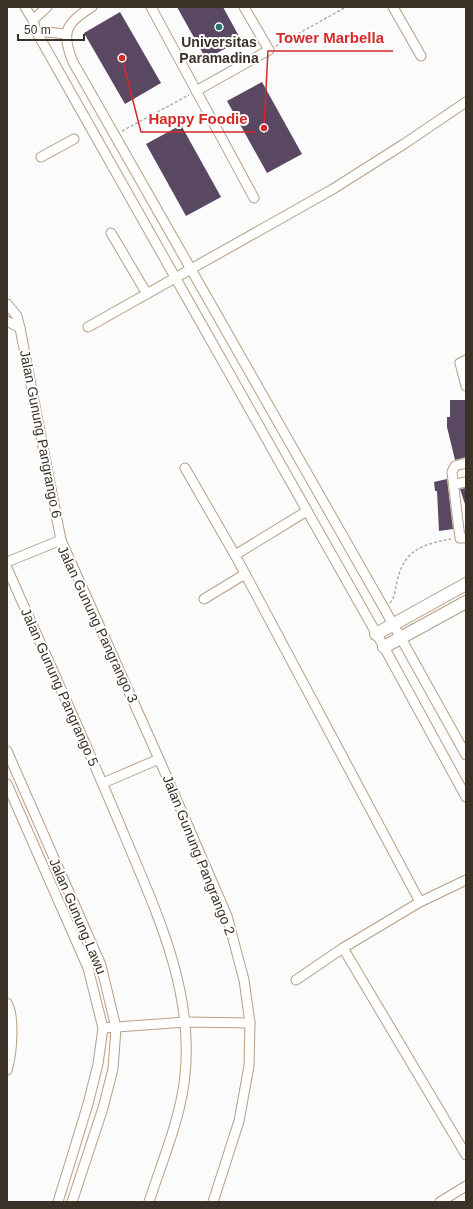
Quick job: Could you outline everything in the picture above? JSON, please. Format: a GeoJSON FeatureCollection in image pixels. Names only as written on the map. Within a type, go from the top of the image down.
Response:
{"type":"FeatureCollection","features":[{"type":"Feature","properties":{"kind":"main road"},"geometry":{"type":"LineString","coordinates":[[376,634],[466,584]]}},
{"type":"Feature","properties":{"kind":"main road"},"geometry":{"type":"LineString","coordinates":[[384,647],[466,602]]}},
{"type":"Feature","properties":{"kind":"street"},"geometry":{"type":"LineString","coordinates":[[25,7],[33,20],[36,31],[384,647],[466,797]]}},
{"type":"Feature","properties":{"kind":"street"},"geometry":{"type":"LineString","coordinates":[[33,20],[48,7]]}},
{"type":"Feature","properties":{"kind":"street"},"geometry":{"type":"LineString","coordinates":[[92,7],[69,24],[66,34],[66,47],[73,62],[394,624],[466,755]]}},
{"type":"Feature","properties":{"kind":"street"},"geometry":{"type":"LineString","coordinates":[[150,7],[254,198]]}},
{"type":"Feature","properties":{"kind":"street"},"geometry":{"type":"LineString","coordinates":[[196,91],[269,50],[244,7]]}},
{"type":"Feature","properties":{"kind":"street"},"geometry":{"type":"LineString","coordinates":[[393,7],[421,56]]}},
{"type":"Feature","properties":{"kind":"street"},"geometry":{"type":"LineString","coordinates":[[36,31],[66,34]]}},
{"type":"Feature","properties":{"kind":"street"},"geometry":{"type":"LineString","coordinates":[[88,327],[191,270],[364,170],[466,102]]}},
{"type":"Feature","properties":{"kind":"street"},"geometry":{"type":"LineString","coordinates":[[41,157],[74,139]]}},
{"type":"Feature","properties":{"kind":"street"},"geometry":{"type":"LineString","coordinates":[[111,233],[147,294]]}},
{"type":"Feature","properties":{"kind":"street","name":"Jalan Gunung Pangrango 6"},"geometry":{"type":"LineString","coordinates":[[7,304],[17,316],[20,328],[61,540]]}},
{"type":"Feature","properties":{"kind":"street"},"geometry":{"type":"LineString","coordinates":[[7,321],[20,328]]}},
{"type":"Feature","properties":{"kind":"street"},"geometry":{"type":"LineString","coordinates":[[466,360],[460,363],[466,386]]}},
{"type":"Feature","properties":{"kind":"street"},"geometry":{"type":"LineString","coordinates":[[463,538],[453,469],[455,466],[466,463]]}},
{"type":"Feature","properties":{"kind":"street"},"geometry":{"type":"LineString","coordinates":[[185,468],[235,555],[420,902]]}},
{"type":"Feature","properties":{"kind":"street"},"geometry":{"type":"LineString","coordinates":[[454,484],[466,482]]}},
{"type":"Feature","properties":{"kind":"street"},"geometry":{"type":"LineString","coordinates":[[235,555],[307,511]]}},
{"type":"Feature","properties":{"kind":"street","name":"Jalan Gunung Pangrango 3"},"geometry":{"type":"LineString","coordinates":[[7,562],[61,540],[159,758]]}},
{"type":"Feature","properties":{"kind":"street","name":"Jalan Gunung Pangrango 5"},"geometry":{"type":"LineString","coordinates":[[7,568],[103,783]]}},
{"type":"Feature","properties":{"kind":"street"},"geometry":{"type":"LineString","coordinates":[[204,599],[245,574]]}},
{"type":"Feature","properties":{"kind":"street","name":"Jalan Gunung Lawu"},"geometry":{"type":"LineString","coordinates":[[7,751],[101,965],[116,1028],[113,1070],[103,1108],[72,1202]]}},
{"type":"Feature","properties":{"kind":"street"},"geometry":{"type":"LineString","coordinates":[[149,1202],[175,1122],[185,1075],[186,1022],[181,991],[164,932],[103,783],[159,758]]}},
{"type":"Feature","properties":{"kind":"street","name":"Jalan Gunung Pangrango 2"},"geometry":{"type":"LineString","coordinates":[[159,758],[227,916],[244,980],[250,1023],[249,1066],[239,1121],[213,1202]]}},
{"type":"Feature","properties":{"kind":"street","name":"Jalan Gunung Lawu"},"geometry":{"type":"LineString","coordinates":[[7,784],[88,968],[103,1028],[98,1064],[88,1104],[58,1202]]}},
{"type":"Feature","properties":{"kind":"street"},"geometry":{"type":"LineString","coordinates":[[296,980],[343,948],[420,902],[466,880]]}},
{"type":"Feature","properties":{"kind":"street"},"geometry":{"type":"LineString","coordinates":[[343,948],[466,1155]]}},
{"type":"Feature","properties":{"kind":"street"},"geometry":{"type":"LineString","coordinates":[[7,1003],[11,1015],[10,1062],[7,1070]]}},
{"type":"Feature","properties":{"kind":"street"},"geometry":{"type":"LineString","coordinates":[[103,1028],[186,1022],[250,1023]]}},
{"type":"Feature","properties":{"kind":"street"},"geometry":{"type":"LineString","coordinates":[[440,1202],[466,1186]]}},
{"type":"Feature","properties":{"kind":"path"},"geometry":{"type":"LineString","coordinates":[[269,50],[346,7]]}},
{"type":"Feature","properties":{"kind":"path"},"geometry":{"type":"LineString","coordinates":[[123,131],[196,91]]}},
{"type":"Feature","properties":{"kind":"path"},"geometry":{"type":"LineString","coordinates":[[384,608],[393,600],[398,575],[407,556],[423,546],[463,538]]}},
{"type":"Feature","properties":{"kind":"building"},"geometry":{"type":"Polygon","coordinates":[[[177,7],[223,7],[241,40],[206,59],[177,7]]]}},
{"type":"Feature","properties":{"kind":"building"},"geometry":{"type":"Polygon","coordinates":[[[120,12],[161,83],[125,104],[84,33],[120,12]]]}},
{"type":"Feature","properties":{"kind":"building"},"geometry":{"type":"Polygon","coordinates":[[[262,82],[302,154],[267,173],[227,101],[262,82]]]}},
{"type":"Feature","properties":{"kind":"building"},"geometry":{"type":"Polygon","coordinates":[[[181,125],[221,197],[186,216],[146,144],[181,125]]]}},
{"type":"Feature","properties":{"kind":"building"},"geometry":{"type":"Polygon","coordinates":[[[450,400],[466,400],[466,457],[455,460],[447,427],[447,417],[450,417],[450,400]]]}},
{"type":"Feature","properties":{"kind":"building"},"geometry":{"type":"Polygon","coordinates":[[[447,479],[453,529],[439,531],[437,491],[435,491],[434,482],[447,479]]]}},
{"type":"Feature","properties":{"kind":"building"},"geometry":{"type":"Polygon","coordinates":[[[466,488],[466,507],[460,489],[466,488]]]}},
{"type":"Feature","properties":{"kind":"place","name":"Universitas Paramadina"},"geometry":{"type":"Point","coordinates":[219,27]}},
{"type":"Feature","properties":{"kind":"place","name":"Happy Foodie"},"geometry":{"type":"Point","coordinates":[122,58]}},
{"type":"Feature","properties":{"kind":"place","name":"Tower Marbella"},"geometry":{"type":"Point","coordinates":[264,128]}}]}
